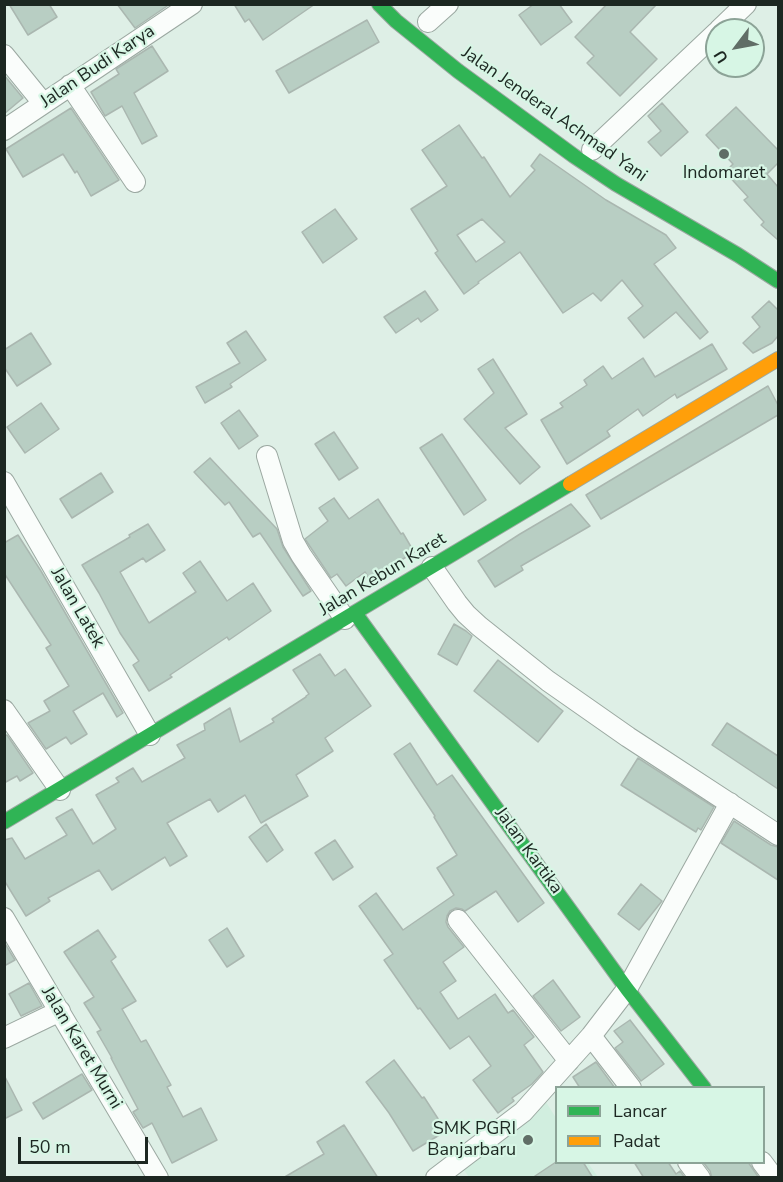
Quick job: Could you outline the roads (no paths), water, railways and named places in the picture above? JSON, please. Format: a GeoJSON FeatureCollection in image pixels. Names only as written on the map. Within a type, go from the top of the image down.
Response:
{"type":"FeatureCollection","features":[{"type":"Feature","properties":{"kind":"main road","name":"Jalan Jenderal Achmad Yani"},"geometry":{"type":"LineString","coordinates":[[379,4],[396,21],[458,71],[558,145],[616,184],[778,281]]}},
{"type":"Feature","properties":{"kind":"main road","name":"Jalan Kebun Karet"},"geometry":{"type":"LineString","coordinates":[[4,822],[778,359]]}},
{"type":"Feature","properties":{"kind":"main road","name":"Jalan Kartika"},"geometry":{"type":"LineString","coordinates":[[350,616],[627,989],[702,1086]]}},
{"type":"Feature","properties":{"kind":"street","name":"Jalan Budi Karya"},"geometry":{"type":"LineString","coordinates":[[4,130],[192,4]]}},
{"type":"Feature","properties":{"kind":"street"},"geometry":{"type":"LineString","coordinates":[[427,20],[448,4]]}},
{"type":"Feature","properties":{"kind":"street"},"geometry":{"type":"LineString","coordinates":[[731,18],[746,4]]}},
{"type":"Feature","properties":{"kind":"street"},"geometry":{"type":"LineString","coordinates":[[593,150],[705,43]]}},
{"type":"Feature","properties":{"kind":"street"},"geometry":{"type":"LineString","coordinates":[[4,55],[43,103]]}},
{"type":"Feature","properties":{"kind":"street"},"geometry":{"type":"LineString","coordinates":[[70,85],[135,182]]}},
{"type":"Feature","properties":{"kind":"street"},"geometry":{"type":"LineString","coordinates":[[267,456],[293,541],[300,555],[350,616]]}},
{"type":"Feature","properties":{"kind":"street","name":"Jalan Latek"},"geometry":{"type":"LineString","coordinates":[[4,482],[150,735]]}},
{"type":"Feature","properties":{"kind":"street"},"geometry":{"type":"LineString","coordinates":[[432,567],[466,614],[539,674],[588,710],[778,835]]}},
{"type":"Feature","properties":{"kind":"street"},"geometry":{"type":"LineString","coordinates":[[4,710],[60,790]]}},
{"type":"Feature","properties":{"kind":"street"},"geometry":{"type":"LineString","coordinates":[[436,1178],[523,1112],[591,1036],[627,989],[730,803]]}},
{"type":"Feature","properties":{"kind":"street","name":"Jalan Karet Murni"},"geometry":{"type":"LineString","coordinates":[[4,918],[158,1178]]}},
{"type":"Feature","properties":{"kind":"street"},"geometry":{"type":"LineString","coordinates":[[458,920],[568,1061]]}},
{"type":"Feature","properties":{"kind":"street"},"geometry":{"type":"LineString","coordinates":[[4,1038],[60,1011]]}},
{"type":"Feature","properties":{"kind":"street"},"geometry":{"type":"LineString","coordinates":[[591,1036],[629,1086]]}},
{"type":"Feature","properties":{"kind":"street"},"geometry":{"type":"LineString","coordinates":[[690,1164],[700,1178]]}},
{"type":"Feature","properties":{"kind":"street"},"geometry":{"type":"LineString","coordinates":[[764,1164],[774,1178]]}},
{"type":"Feature","properties":{"kind":"place","name":"Indomaret"},"geometry":{"type":"Point","coordinates":[724,154]}},
{"type":"Feature","properties":{"kind":"place","name":"SMK PGRI Banjarbaru"},"geometry":{"type":"Point","coordinates":[528,1140]}}]}
